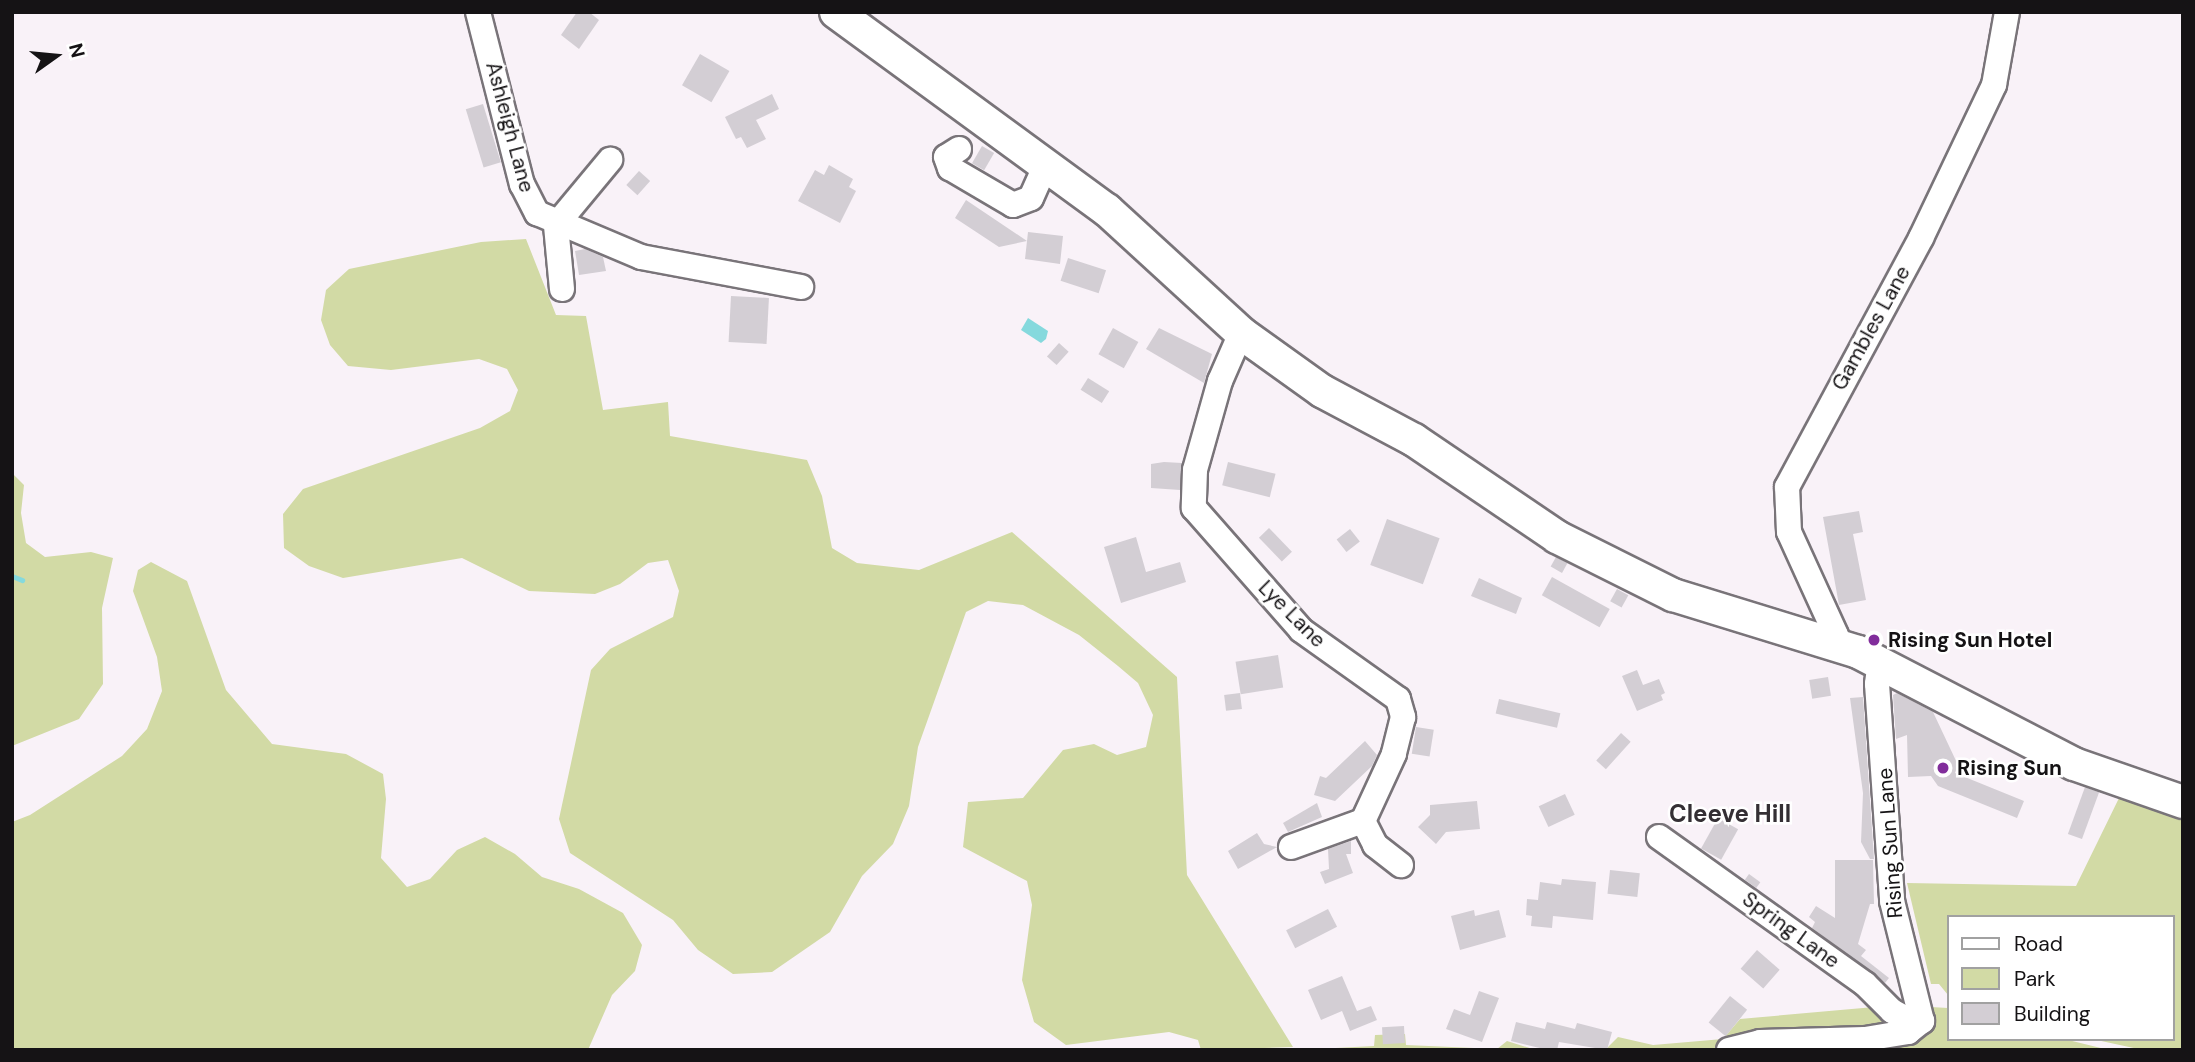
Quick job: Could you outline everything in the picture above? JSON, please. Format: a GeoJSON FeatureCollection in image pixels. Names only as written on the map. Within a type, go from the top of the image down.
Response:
{"type":"FeatureCollection","features":[{"type":"Feature","properties":{"kind":"main road"},"geometry":{"type":"LineString","coordinates":[[836,12],[1047,162],[1107,209],[1241,333],[1322,391],[1414,440],[1548,531],[1673,595],[1834,643],[1880,662],[2074,764],[2183,802]]}},
{"type":"Feature","properties":{"kind":"street","name":"Ashleigh Lane"},"geometry":{"type":"LineString","coordinates":[[478,12],[522,184],[537,214],[556,225],[642,257],[801,287]]}},
{"type":"Feature","properties":{"kind":"street","name":"Gambles Lane"},"geometry":{"type":"LineString","coordinates":[[1834,643],[1836,635],[1789,532],[1787,487],[1921,238],[1994,85],[2007,12]]}},
{"type":"Feature","properties":{"kind":"street"},"geometry":{"type":"LineString","coordinates":[[959,149],[946,157],[950,168],[1013,205],[1031,198],[1047,162]]}},
{"type":"Feature","properties":{"kind":"street"},"geometry":{"type":"LineString","coordinates":[[562,289],[556,225],[610,160]]}},
{"type":"Feature","properties":{"kind":"street","name":"Lye Lane"},"geometry":{"type":"LineString","coordinates":[[1241,333],[1220,381],[1198,460],[1194,508],[1301,629],[1398,699],[1403,717],[1394,754],[1363,821]]}},
{"type":"Feature","properties":{"kind":"street","name":"Rising Sun Lane"},"geometry":{"type":"LineString","coordinates":[[1880,662],[1877,684],[1892,901],[1922,1021]]}},
{"type":"Feature","properties":{"kind":"street"},"geometry":{"type":"LineString","coordinates":[[1291,847],[1363,821],[1376,845],[1402,865]]}},
{"type":"Feature","properties":{"kind":"street","name":"Spring Lane"},"geometry":{"type":"LineString","coordinates":[[1659,837],[1865,985],[1892,1011],[1908,1020],[1922,1021]]}},
{"type":"Feature","properties":{"kind":"street"},"geometry":{"type":"LineString","coordinates":[[1729,1050],[1760,1042],[1865,1039],[1908,1032],[1922,1021]]}},
{"type":"Feature","properties":{"kind":"green space"},"geometry":{"type":"Polygon","coordinates":[[[526,239],[556,315],[586,316],[603,410],[668,402],[670,436],[807,460],[822,496],[832,548],[857,563],[919,570],[1012,532],[1177,677],[1187,875],[1293,1047],[1201,1050],[1198,1040],[1169,1032],[1066,1045],[1034,1022],[1022,980],[1032,905],[1027,881],[963,847],[968,802],[1023,798],[1063,750],[1094,744],[1117,755],[1146,747],[1153,715],[1138,683],[1118,666],[1079,635],[1023,605],[988,601],[966,612],[918,747],[909,806],[893,844],[862,876],[830,932],[772,972],[733,974],[698,950],[673,920],[570,853],[559,819],[591,670],[610,649],[673,617],[679,591],[668,560],[648,563],[620,584],[595,594],[529,591],[462,558],[343,578],[309,566],[284,548],[283,514],[303,489],[480,428],[510,411],[518,390],[507,369],[479,359],[391,370],[348,366],[330,345],[321,320],[326,290],[349,269],[481,242],[526,239]]]}},
{"type":"Feature","properties":{"kind":"green space"},"geometry":{"type":"Polygon","coordinates":[[[12,473],[24,485],[21,513],[26,543],[45,557],[91,552],[113,558],[102,608],[103,684],[79,719],[12,746],[12,473]]]}},
{"type":"Feature","properties":{"kind":"green space"},"geometry":{"type":"Polygon","coordinates":[[[151,562],[187,581],[226,690],[272,744],[346,754],[383,774],[386,799],[381,858],[407,887],[430,879],[457,850],[485,837],[515,854],[542,877],[579,889],[623,913],[642,945],[635,971],[612,995],[588,1050],[12,1050],[12,822],[30,815],[122,756],[147,729],[162,691],[157,657],[133,591],[138,570],[151,562]]]}},
{"type":"Feature","properties":{"kind":"green space"},"geometry":{"type":"Polygon","coordinates":[[[2120,796],[2183,819],[2183,1050],[2143,1050],[2101,1041],[2174,1041],[2174,915],[1946,915],[1946,993],[1939,984],[1931,984],[1907,883],[2076,886],[2120,796]]]}},
{"type":"Feature","properties":{"kind":"green space"},"geometry":{"type":"Polygon","coordinates":[[[1897,1005],[1946,1008],[1946,1041],[2072,1041],[2109,1050],[1605,1050],[1618,1037],[1653,1045],[1723,1039],[1740,1019],[1897,1005]]]}},
{"type":"Feature","properties":{"kind":"green space"},"geometry":{"type":"Polygon","coordinates":[[[1405,1034],[1406,1045],[1497,1049],[1507,1041],[1536,1050],[1297,1050],[1374,1046],[1375,1035],[1405,1034]]]}},
{"type":"Feature","properties":{"kind":"water"},"geometry":{"type":"Polygon","coordinates":[[[1028,318],[1048,331],[1046,339],[1041,343],[1021,330],[1028,318]]]}},
{"type":"Feature","properties":{"kind":"building"},"geometry":{"type":"Polygon","coordinates":[[[577,12],[589,12],[599,20],[579,49],[561,35],[577,12]]]}},
{"type":"Feature","properties":{"kind":"building"},"geometry":{"type":"Polygon","coordinates":[[[700,54],[729,71],[711,102],[682,85],[700,54]]]}},
{"type":"Feature","properties":{"kind":"building"},"geometry":{"type":"Polygon","coordinates":[[[772,94],[779,109],[756,120],[766,139],[747,148],[741,137],[736,139],[725,117],[772,94]]]}},
{"type":"Feature","properties":{"kind":"building"},"geometry":{"type":"Polygon","coordinates":[[[483,104],[501,162],[484,168],[466,109],[483,104]]]}},
{"type":"Feature","properties":{"kind":"building"},"geometry":{"type":"Polygon","coordinates":[[[982,146],[994,153],[984,170],[972,163],[982,146]]]}},
{"type":"Feature","properties":{"kind":"building"},"geometry":{"type":"Polygon","coordinates":[[[829,165],[853,179],[849,187],[856,191],[840,223],[798,201],[815,170],[824,175],[829,165]]]}},
{"type":"Feature","properties":{"kind":"building"},"geometry":{"type":"Polygon","coordinates":[[[639,171],[650,181],[637,195],[626,185],[639,171]]]}},
{"type":"Feature","properties":{"kind":"building"},"geometry":{"type":"Polygon","coordinates":[[[966,200],[1027,241],[999,247],[955,218],[966,200]]]}},
{"type":"Feature","properties":{"kind":"building"},"geometry":{"type":"Polygon","coordinates":[[[1028,232],[1063,236],[1060,264],[1025,259],[1028,232]]]}},
{"type":"Feature","properties":{"kind":"building"},"geometry":{"type":"Polygon","coordinates":[[[585,249],[603,257],[606,271],[579,275],[575,251],[585,249]]]}},
{"type":"Feature","properties":{"kind":"building"},"geometry":{"type":"Polygon","coordinates":[[[1068,258],[1106,270],[1099,293],[1061,281],[1068,258]]]}},
{"type":"Feature","properties":{"kind":"building"},"geometry":{"type":"Polygon","coordinates":[[[731,296],[769,298],[767,344],[729,342],[731,296]]]}},
{"type":"Feature","properties":{"kind":"building"},"geometry":{"type":"Polygon","coordinates":[[[1113,328],[1138,342],[1124,368],[1098,354],[1113,328]]]}},
{"type":"Feature","properties":{"kind":"building"},"geometry":{"type":"Polygon","coordinates":[[[1159,328],[1212,354],[1204,383],[1146,349],[1159,328]]]}},
{"type":"Feature","properties":{"kind":"building"},"geometry":{"type":"Polygon","coordinates":[[[1059,343],[1069,352],[1057,365],[1047,356],[1059,343]]]}},
{"type":"Feature","properties":{"kind":"building"},"geometry":{"type":"Polygon","coordinates":[[[1088,378],[1109,391],[1102,403],[1081,390],[1088,378]]]}},
{"type":"Feature","properties":{"kind":"building"},"geometry":{"type":"Polygon","coordinates":[[[1228,462],[1276,474],[1270,497],[1222,485],[1228,462]]]}},
{"type":"Feature","properties":{"kind":"building"},"geometry":{"type":"Polygon","coordinates":[[[1182,463],[1180,490],[1151,488],[1151,464],[1182,463]]]}},
{"type":"Feature","properties":{"kind":"building"},"geometry":{"type":"Polygon","coordinates":[[[1859,511],[1863,532],[1853,534],[1866,600],[1839,605],[1823,517],[1859,511]]]}},
{"type":"Feature","properties":{"kind":"building"},"geometry":{"type":"Polygon","coordinates":[[[1387,519],[1440,538],[1423,584],[1370,565],[1387,519]]]}},
{"type":"Feature","properties":{"kind":"building"},"geometry":{"type":"Polygon","coordinates":[[[1269,528],[1292,552],[1282,561],[1259,538],[1269,528]]]}},
{"type":"Feature","properties":{"kind":"building"},"geometry":{"type":"Polygon","coordinates":[[[1350,529],[1360,542],[1346,552],[1337,539],[1350,529]]]}},
{"type":"Feature","properties":{"kind":"building"},"geometry":{"type":"Polygon","coordinates":[[[1136,537],[1146,572],[1180,562],[1186,582],[1121,603],[1104,547],[1136,537]]]}},
{"type":"Feature","properties":{"kind":"building"},"geometry":{"type":"Polygon","coordinates":[[[1556,557],[1567,563],[1562,573],[1551,567],[1556,557]]]}},
{"type":"Feature","properties":{"kind":"building"},"geometry":{"type":"Polygon","coordinates":[[[1552,577],[1610,609],[1600,627],[1542,595],[1552,577]]]}},
{"type":"Feature","properties":{"kind":"building"},"geometry":{"type":"Polygon","coordinates":[[[1479,578],[1522,598],[1516,614],[1471,596],[1479,578]]]}},
{"type":"Feature","properties":{"kind":"building"},"geometry":{"type":"Polygon","coordinates":[[[1617,589],[1628,595],[1622,608],[1610,601],[1617,589]]]}},
{"type":"Feature","properties":{"kind":"building"},"geometry":{"type":"Polygon","coordinates":[[[1278,655],[1283,688],[1241,694],[1236,662],[1278,655]]]}},
{"type":"Feature","properties":{"kind":"building"},"geometry":{"type":"Polygon","coordinates":[[[1637,670],[1643,685],[1659,679],[1665,693],[1661,695],[1663,700],[1637,711],[1622,676],[1637,670]]]}},
{"type":"Feature","properties":{"kind":"building"},"geometry":{"type":"Polygon","coordinates":[[[1828,677],[1831,696],[1812,699],[1809,680],[1828,677]]]}},
{"type":"Feature","properties":{"kind":"building"},"geometry":{"type":"Polygon","coordinates":[[[1240,693],[1242,709],[1226,711],[1224,695],[1240,693]]]}},
{"type":"Feature","properties":{"kind":"building"},"geometry":{"type":"Polygon","coordinates":[[[1897,693],[1933,712],[1958,765],[1955,773],[2024,801],[2017,818],[1938,786],[1931,776],[1908,777],[1907,735],[1896,739],[1893,695],[1897,693]]]}},
{"type":"Feature","properties":{"kind":"building"},"geometry":{"type":"Polygon","coordinates":[[[1863,697],[1874,859],[1870,859],[1861,842],[1863,793],[1850,698],[1863,697]]]}},
{"type":"Feature","properties":{"kind":"building"},"geometry":{"type":"Polygon","coordinates":[[[1499,699],[1560,713],[1557,728],[1496,714],[1499,699]]]}},
{"type":"Feature","properties":{"kind":"building"},"geometry":{"type":"Polygon","coordinates":[[[1416,727],[1434,730],[1430,756],[1412,754],[1416,727]]]}},
{"type":"Feature","properties":{"kind":"building"},"geometry":{"type":"Polygon","coordinates":[[[1621,733],[1631,742],[1606,769],[1596,760],[1621,733]]]}},
{"type":"Feature","properties":{"kind":"building"},"geometry":{"type":"Polygon","coordinates":[[[1365,741],[1377,755],[1372,766],[1335,801],[1314,795],[1320,776],[1326,778],[1365,741]]]}},
{"type":"Feature","properties":{"kind":"building"},"geometry":{"type":"Polygon","coordinates":[[[2085,787],[2099,792],[2082,839],[2068,834],[2085,787]]]}},
{"type":"Feature","properties":{"kind":"building"},"geometry":{"type":"Polygon","coordinates":[[[1565,794],[1575,815],[1548,827],[1539,806],[1565,794]]]}},
{"type":"Feature","properties":{"kind":"building"},"geometry":{"type":"Polygon","coordinates":[[[1477,801],[1480,829],[1446,832],[1436,844],[1418,827],[1430,815],[1430,805],[1477,801]]]}},
{"type":"Feature","properties":{"kind":"building"},"geometry":{"type":"Polygon","coordinates":[[[1317,803],[1322,817],[1288,832],[1283,823],[1317,803]]]}},
{"type":"Feature","properties":{"kind":"building"},"geometry":{"type":"Polygon","coordinates":[[[1718,818],[1738,829],[1721,860],[1701,849],[1718,818]]]}},
{"type":"Feature","properties":{"kind":"building"},"geometry":{"type":"Polygon","coordinates":[[[1257,833],[1264,844],[1277,847],[1238,869],[1228,851],[1257,833]]]}},
{"type":"Feature","properties":{"kind":"building"},"geometry":{"type":"Polygon","coordinates":[[[1351,841],[1351,854],[1346,854],[1353,873],[1325,884],[1320,872],[1329,869],[1328,849],[1351,841]]]}},
{"type":"Feature","properties":{"kind":"building"},"geometry":{"type":"Polygon","coordinates":[[[1835,860],[1873,860],[1874,904],[1870,904],[1858,944],[1866,950],[1861,956],[1889,978],[1885,983],[1812,928],[1815,922],[1809,917],[1816,906],[1835,918],[1835,860]]]}},
{"type":"Feature","properties":{"kind":"building"},"geometry":{"type":"Polygon","coordinates":[[[1610,870],[1640,873],[1637,897],[1607,894],[1610,870]]]}},
{"type":"Feature","properties":{"kind":"building"},"geometry":{"type":"Polygon","coordinates":[[[1749,874],[1760,882],[1756,888],[1745,880],[1749,874]]]}},
{"type":"Feature","properties":{"kind":"building"},"geometry":{"type":"Polygon","coordinates":[[[1562,879],[1596,882],[1593,920],[1553,916],[1552,928],[1531,926],[1532,916],[1526,915],[1527,899],[1538,900],[1540,882],[1561,885],[1562,879]]]}},
{"type":"Feature","properties":{"kind":"building"},"geometry":{"type":"Polygon","coordinates":[[[1328,909],[1337,927],[1295,948],[1286,930],[1328,909]]]}},
{"type":"Feature","properties":{"kind":"building"},"geometry":{"type":"Polygon","coordinates":[[[1474,910],[1475,916],[1499,910],[1506,937],[1460,950],[1451,916],[1474,910]]]}},
{"type":"Feature","properties":{"kind":"building"},"geometry":{"type":"Polygon","coordinates":[[[1757,950],[1780,970],[1763,989],[1741,969],[1757,950]]]}},
{"type":"Feature","properties":{"kind":"building"},"geometry":{"type":"Polygon","coordinates":[[[1342,976],[1357,1011],[1371,1006],[1377,1020],[1350,1031],[1342,1011],[1321,1020],[1308,990],[1342,976]]]}},
{"type":"Feature","properties":{"kind":"building"},"geometry":{"type":"Polygon","coordinates":[[[1479,991],[1499,998],[1482,1042],[1446,1029],[1454,1009],[1470,1015],[1479,991]]]}},
{"type":"Feature","properties":{"kind":"building"},"geometry":{"type":"Polygon","coordinates":[[[1730,996],[1747,1010],[1726,1036],[1709,1022],[1730,996]]]}},
{"type":"Feature","properties":{"kind":"building"},"geometry":{"type":"Polygon","coordinates":[[[1516,1022],[1545,1029],[1547,1022],[1575,1029],[1577,1023],[1612,1032],[1607,1050],[1559,1042],[1557,1050],[1548,1050],[1511,1041],[1516,1022]]]}},
{"type":"Feature","properties":{"kind":"building"},"geometry":{"type":"Polygon","coordinates":[[[1404,1026],[1405,1043],[1383,1044],[1382,1027],[1404,1026]]]}},
{"type":"Feature","properties":{"kind":"waterway"},"geometry":{"type":"LineString","coordinates":[[12,576],[22,580]]}},
{"type":"Feature","properties":{"kind":"place","name":"Rising Sun Hotel"},"geometry":{"type":"Point","coordinates":[1874,640]}},
{"type":"Feature","properties":{"kind":"place","name":"Rising Sun"},"geometry":{"type":"Point","coordinates":[1943,768]}},
{"type":"Feature","properties":{"kind":"district","name":"Cleeve Hill"},"geometry":{"type":"Point","coordinates":[1730,814]}}]}
